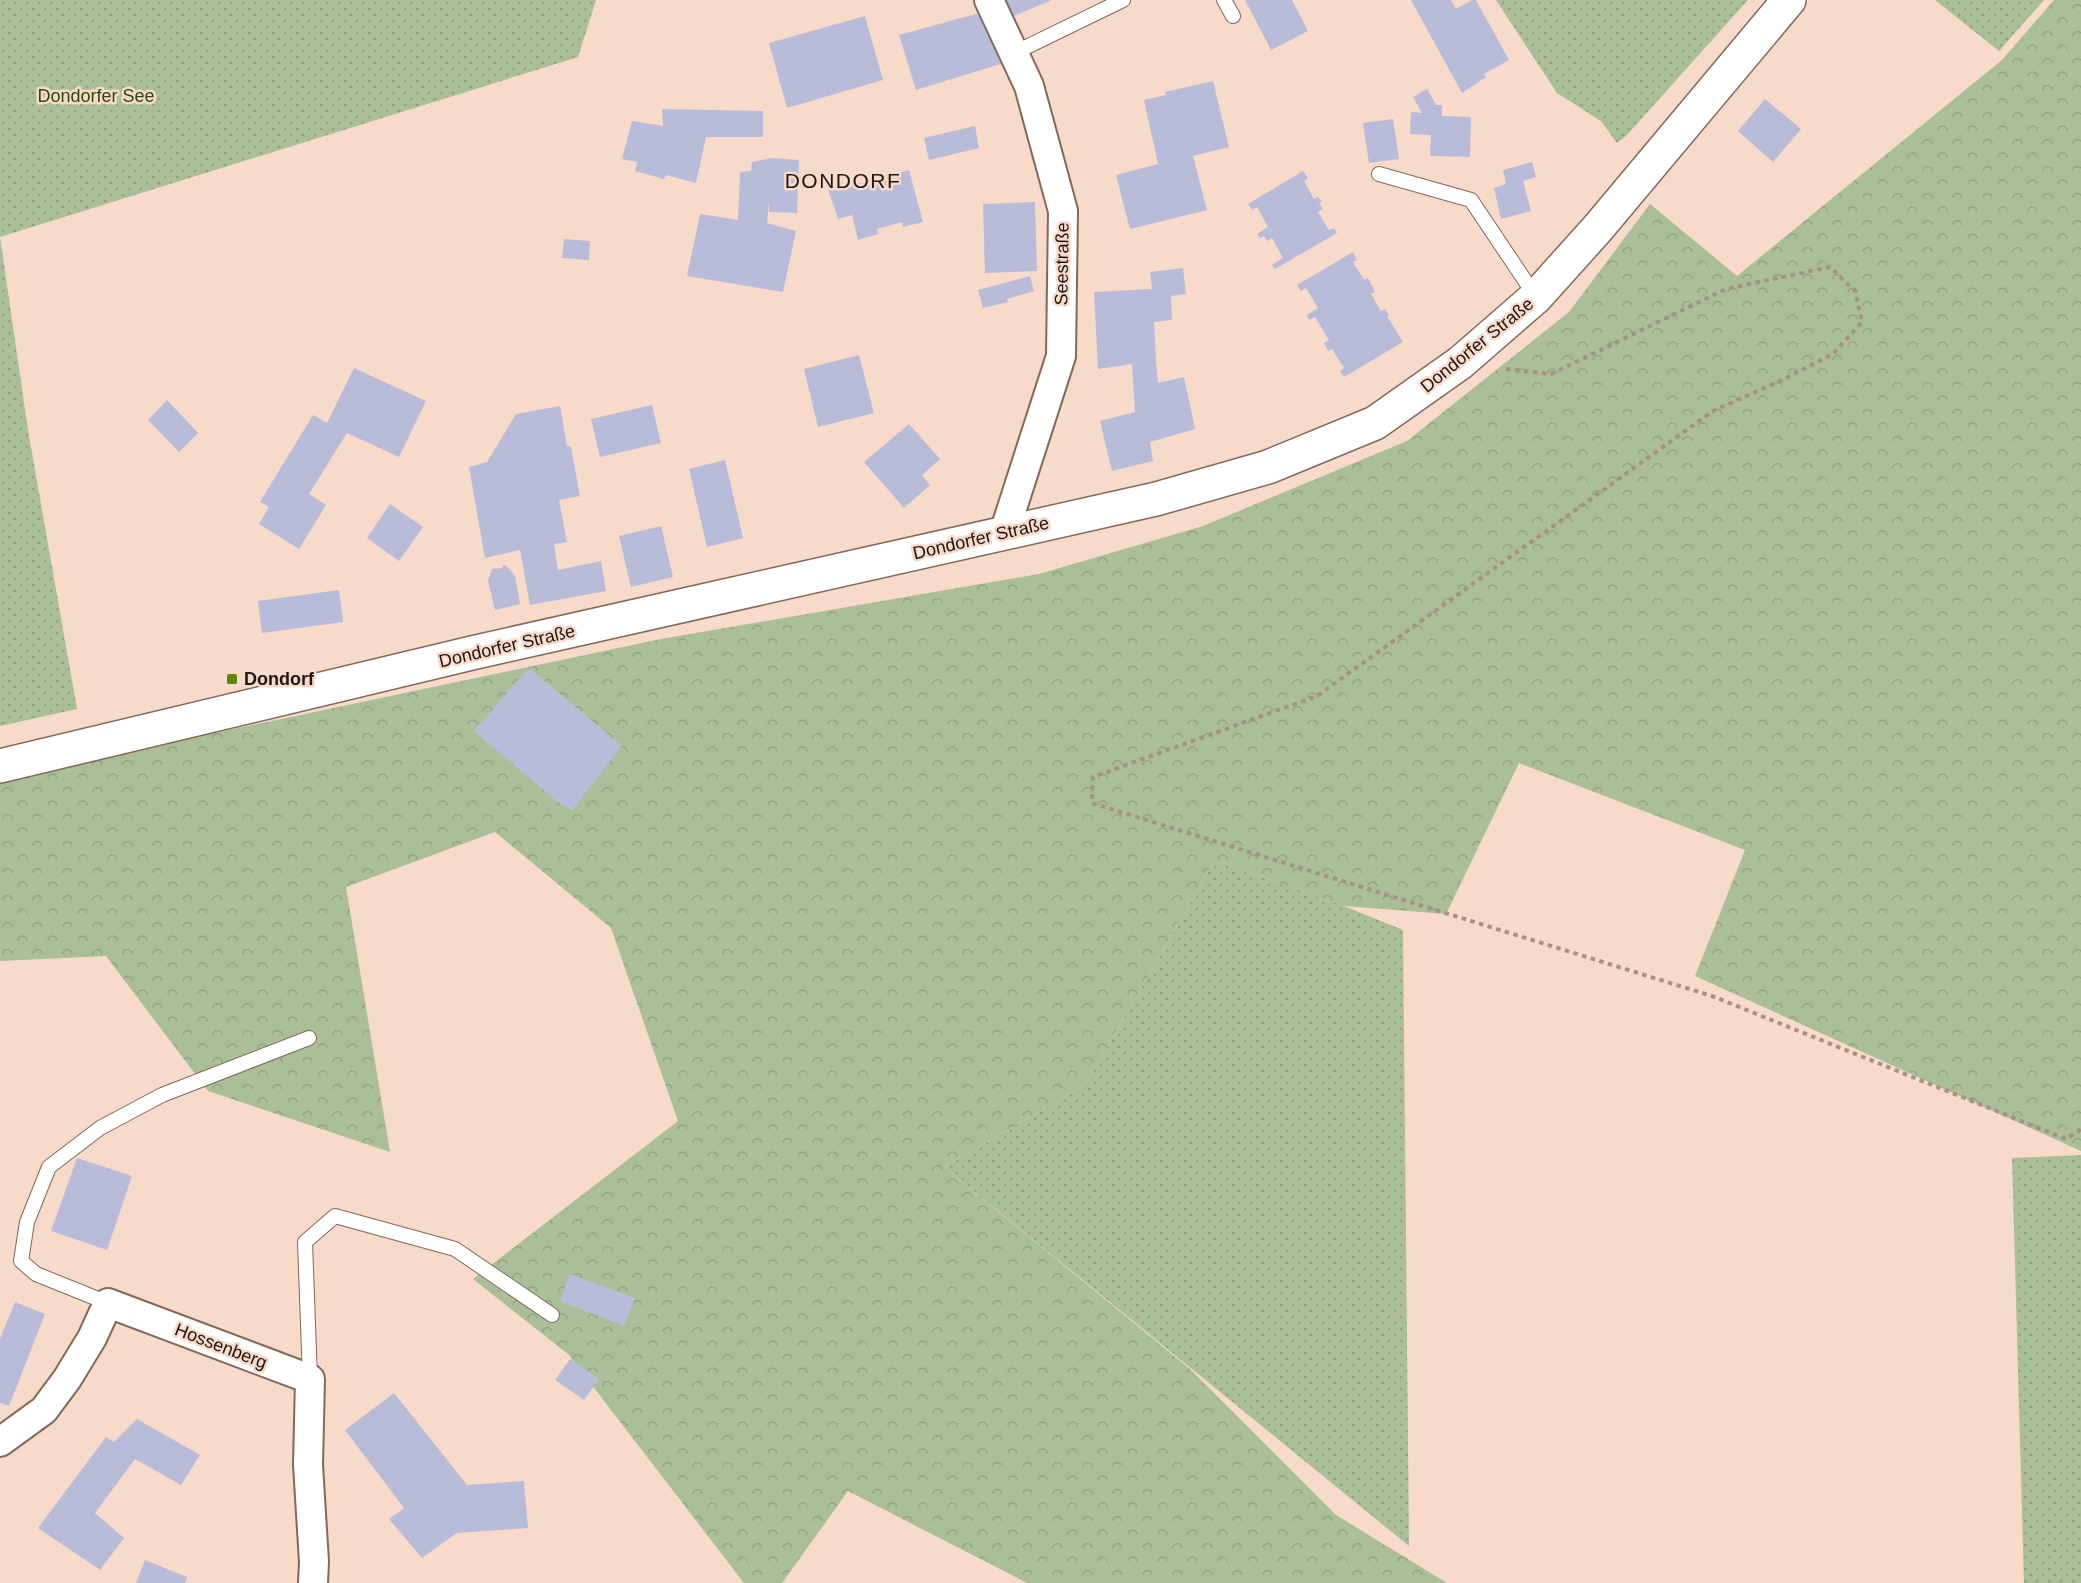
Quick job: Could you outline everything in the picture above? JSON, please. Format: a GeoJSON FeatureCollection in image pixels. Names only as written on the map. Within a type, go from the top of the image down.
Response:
{"type":"FeatureCollection","features":[{"type":"Feature","properties":{"kind":"main road","name":"Dondorfer Straße"},"geometry":{"type":"LineString","coordinates":[[0,766],[476,652],[1156,499],[1268,467],[1375,423],[1460,363],[1536,297],[1598,228],[1789,0]]}},
{"type":"Feature","properties":{"kind":"street","name":"Seestraße"},"geometry":{"type":"LineString","coordinates":[[989,0],[1029,86],[1063,212],[1061,356],[1004,533]]}},
{"type":"Feature","properties":{"kind":"street","name":"Hossenberg"},"geometry":{"type":"LineString","coordinates":[[108,1304],[310,1379]]}},
{"type":"Feature","properties":{"kind":"street"},"geometry":{"type":"LineString","coordinates":[[0,1442],[44,1410],[67,1380],[92,1338],[108,1304]]}},
{"type":"Feature","properties":{"kind":"street"},"geometry":{"type":"LineString","coordinates":[[310,1379],[308,1465],[314,1562],[313,1583]]}},
{"type":"Feature","properties":{"kind":"lane"},"geometry":{"type":"LineString","coordinates":[[1014,53],[1123,0]]}},
{"type":"Feature","properties":{"kind":"lane"},"geometry":{"type":"LineString","coordinates":[[1224,0],[1233,16]]}},
{"type":"Feature","properties":{"kind":"lane"},"geometry":{"type":"LineString","coordinates":[[1379,174],[1471,200],[1536,297]]}},
{"type":"Feature","properties":{"kind":"lane"},"geometry":{"type":"LineString","coordinates":[[108,1304],[36,1274],[21,1261],[27,1222],[49,1167],[100,1128],[162,1095],[309,1038]]}},
{"type":"Feature","properties":{"kind":"lane"},"geometry":{"type":"LineString","coordinates":[[310,1379],[305,1242],[335,1216],[455,1249],[552,1315]]}},
{"type":"Feature","properties":{"kind":"path"},"geometry":{"type":"LineString","coordinates":[[1460,363],[1551,374],[1726,289],[1830,267],[1855,291],[1862,322],[1833,354],[1713,411],[1317,696],[1093,777],[1092,803],[1712,996],[2066,1139],[2081,1129]]}},
{"type":"Feature","properties":{"kind":"green space","name":"Dondorfer See"},"geometry":{"type":"Polygon","coordinates":[[[0,0],[596,0],[578,57],[0,237],[0,0]]]}},
{"type":"Feature","properties":{"kind":"green space"},"geometry":{"type":"Polygon","coordinates":[[[1496,0],[1748,0],[1626,136],[1617,143],[1601,121],[1557,93],[1496,0]]]}},
{"type":"Feature","properties":{"kind":"green space"},"geometry":{"type":"Polygon","coordinates":[[[1935,0],[2044,0],[1999,51],[1935,0]]]}},
{"type":"Feature","properties":{"kind":"green space"},"geometry":{"type":"Polygon","coordinates":[[[2054,0],[2081,0],[2081,1151],[1695,976],[1745,850],[1519,763],[1446,914],[1344,906],[1215,860],[1085,1085],[944,1167],[1190,1369],[1336,1515],[1447,1583],[1027,1583],[848,1491],[782,1583],[744,1583],[568,1354],[473,1279],[678,1121],[611,928],[495,832],[346,887],[390,1152],[208,1091],[106,956],[0,961],[0,783],[86,760],[661,639],[1039,574],[1203,526],[1407,441],[1569,312],[1650,204],[1737,276],[2002,60],[2054,0]]]}},
{"type":"Feature","properties":{"kind":"green space"},"geometry":{"type":"Polygon","coordinates":[[[0,237],[28,430],[77,709],[0,726],[0,237]]]}},
{"type":"Feature","properties":{"kind":"green space"},"geometry":{"type":"Polygon","coordinates":[[[1215,860],[1344,906],[1403,930],[1409,1546],[944,1167],[1085,1085],[1215,860]]]}},
{"type":"Feature","properties":{"kind":"green space"},"geometry":{"type":"Polygon","coordinates":[[[2081,1155],[2081,1583],[2024,1583],[2012,1158],[2081,1155]]]}},
{"type":"Feature","properties":{"kind":"building"},"geometry":{"type":"Polygon","coordinates":[[[1004,0],[1052,0],[1011,17],[1004,0]]]}},
{"type":"Feature","properties":{"kind":"building"},"geometry":{"type":"Polygon","coordinates":[[[1245,0],[1292,0],[1308,31],[1271,50],[1245,0]]]}},
{"type":"Feature","properties":{"kind":"building"},"geometry":{"type":"Polygon","coordinates":[[[1411,0],[1451,0],[1456,9],[1476,0],[1509,60],[1484,74],[1486,77],[1462,93],[1411,0]]]}},
{"type":"Feature","properties":{"kind":"building"},"geometry":{"type":"Polygon","coordinates":[[[983,12],[1007,62],[916,90],[899,35],[983,12]]]}},
{"type":"Feature","properties":{"kind":"building"},"geometry":{"type":"Polygon","coordinates":[[[865,16],[883,80],[787,108],[769,43],[865,16]]]}},
{"type":"Feature","properties":{"kind":"building"},"geometry":{"type":"Polygon","coordinates":[[[1213,81],[1229,147],[1193,156],[1207,210],[1130,229],[1116,175],[1158,164],[1144,100],[1166,95],[1165,92],[1213,81]]]}},
{"type":"Feature","properties":{"kind":"building"},"geometry":{"type":"Polygon","coordinates":[[[1427,89],[1436,105],[1442,105],[1442,116],[1471,117],[1470,157],[1430,156],[1431,135],[1410,134],[1411,112],[1422,113],[1413,97],[1427,89]]]}},
{"type":"Feature","properties":{"kind":"building"},"geometry":{"type":"Polygon","coordinates":[[[1765,99],[1801,129],[1773,162],[1738,131],[1765,99]]]}},
{"type":"Feature","properties":{"kind":"building"},"geometry":{"type":"Polygon","coordinates":[[[662,109],[763,111],[763,137],[706,137],[696,183],[666,175],[664,179],[635,171],[637,162],[622,159],[632,121],[663,126],[662,109]]]}},
{"type":"Feature","properties":{"kind":"building"},"geometry":{"type":"Polygon","coordinates":[[[1393,119],[1399,159],[1369,163],[1363,123],[1393,119]]]}},
{"type":"Feature","properties":{"kind":"building"},"geometry":{"type":"Polygon","coordinates":[[[975,126],[979,148],[929,160],[924,138],[975,126]]]}},
{"type":"Feature","properties":{"kind":"building"},"geometry":{"type":"Polygon","coordinates":[[[771,158],[799,160],[797,213],[769,212],[769,200],[767,223],[796,231],[783,292],[687,276],[700,214],[738,220],[740,172],[751,171],[752,162],[771,158]]]}},
{"type":"Feature","properties":{"kind":"building"},"geometry":{"type":"Polygon","coordinates":[[[1532,162],[1536,177],[1523,181],[1531,211],[1501,219],[1494,188],[1506,184],[1503,170],[1532,162]]]}},
{"type":"Feature","properties":{"kind":"building"},"geometry":{"type":"Polygon","coordinates":[[[909,170],[923,222],[903,227],[902,222],[877,229],[878,234],[858,240],[852,215],[838,219],[827,186],[842,181],[844,188],[909,170]]]}},
{"type":"Feature","properties":{"kind":"building"},"geometry":{"type":"Polygon","coordinates":[[[1303,171],[1308,178],[1304,181],[1314,199],[1318,197],[1322,202],[1319,203],[1323,209],[1318,212],[1329,230],[1334,228],[1337,233],[1275,269],[1272,265],[1283,258],[1272,238],[1267,241],[1264,236],[1260,238],[1257,234],[1268,227],[1257,207],[1252,210],[1248,204],[1303,171]]]}},
{"type":"Feature","properties":{"kind":"building"},"geometry":{"type":"Polygon","coordinates":[[[1035,202],[1037,271],[985,273],[983,204],[1035,202]]]}},
{"type":"Feature","properties":{"kind":"building"},"geometry":{"type":"Polygon","coordinates":[[[564,239],[590,241],[589,260],[562,258],[564,239]]]}},
{"type":"Feature","properties":{"kind":"building"},"geometry":{"type":"Polygon","coordinates":[[[1353,252],[1357,260],[1353,262],[1364,280],[1368,278],[1375,292],[1371,294],[1381,311],[1385,309],[1389,315],[1387,316],[1403,342],[1344,377],[1340,371],[1344,368],[1332,349],[1328,351],[1324,343],[1329,340],[1315,317],[1309,320],[1307,315],[1318,308],[1306,288],[1301,291],[1297,285],[1353,252]]]}},
{"type":"Feature","properties":{"kind":"building"},"geometry":{"type":"Polygon","coordinates":[[[1183,268],[1186,294],[1171,296],[1172,320],[1154,322],[1156,361],[1158,383],[1184,377],[1195,429],[1150,442],[1153,461],[1112,471],[1100,421],[1135,412],[1132,364],[1098,369],[1094,292],[1152,289],[1150,272],[1183,268]]]}},
{"type":"Feature","properties":{"kind":"building"},"geometry":{"type":"Polygon","coordinates":[[[1030,276],[1034,291],[1007,299],[1008,302],[983,308],[978,290],[1030,276]]]}},
{"type":"Feature","properties":{"kind":"building"},"geometry":{"type":"Polygon","coordinates":[[[859,355],[874,413],[818,427],[804,369],[859,355]]]}},
{"type":"Feature","properties":{"kind":"building"},"geometry":{"type":"Polygon","coordinates":[[[354,368],[426,401],[399,457],[347,433],[309,494],[326,505],[299,549],[259,524],[269,507],[260,502],[313,415],[327,423],[354,368]]]}},
{"type":"Feature","properties":{"kind":"building"},"geometry":{"type":"Polygon","coordinates":[[[167,400],[198,433],[179,452],[148,420],[167,400]]]}},
{"type":"Feature","properties":{"kind":"building"},"geometry":{"type":"Polygon","coordinates":[[[652,405],[661,443],[600,457],[591,419],[652,405]]]}},
{"type":"Feature","properties":{"kind":"building"},"geometry":{"type":"Polygon","coordinates":[[[560,406],[567,446],[571,447],[580,496],[559,500],[567,542],[554,544],[558,570],[601,561],[606,591],[530,605],[520,550],[485,558],[469,467],[487,462],[516,414],[560,406]]]}},
{"type":"Feature","properties":{"kind":"building"},"geometry":{"type":"Polygon","coordinates":[[[909,424],[940,459],[922,475],[930,485],[904,508],[864,462],[909,424]]]}},
{"type":"Feature","properties":{"kind":"building"},"geometry":{"type":"Polygon","coordinates":[[[725,460],[743,538],[707,547],[689,469],[725,460]]]}},
{"type":"Feature","properties":{"kind":"building"},"geometry":{"type":"Polygon","coordinates":[[[390,504],[423,527],[399,561],[367,538],[390,504]]]}},
{"type":"Feature","properties":{"kind":"building"},"geometry":{"type":"Polygon","coordinates":[[[661,526],[673,577],[631,587],[619,536],[661,526]]]}},
{"type":"Feature","properties":{"kind":"building"},"geometry":{"type":"Polygon","coordinates":[[[506,565],[515,576],[520,604],[495,610],[488,581],[492,569],[503,568],[502,566],[506,565]]]}},
{"type":"Feature","properties":{"kind":"building"},"geometry":{"type":"Polygon","coordinates":[[[339,590],[343,622],[262,633],[258,601],[339,590]]]}},
{"type":"Feature","properties":{"kind":"building"},"geometry":{"type":"Polygon","coordinates":[[[529,668],[622,746],[572,810],[555,800],[474,731],[529,668]]]}},
{"type":"Feature","properties":{"kind":"building"},"geometry":{"type":"Polygon","coordinates":[[[77,1158],[132,1176],[107,1250],[51,1231],[77,1158]]]}},
{"type":"Feature","properties":{"kind":"building"},"geometry":{"type":"Polygon","coordinates":[[[570,1274],[635,1298],[624,1326],[560,1301],[570,1274]]]}},
{"type":"Feature","properties":{"kind":"building"},"geometry":{"type":"Polygon","coordinates":[[[15,1302],[45,1314],[9,1406],[0,1403],[0,1339],[15,1302]]]}},
{"type":"Feature","properties":{"kind":"building"},"geometry":{"type":"Polygon","coordinates":[[[570,1359],[599,1379],[584,1400],[555,1380],[570,1359]]]}},
{"type":"Feature","properties":{"kind":"building"},"geometry":{"type":"Polygon","coordinates":[[[394,1393],[467,1485],[524,1481],[528,1528],[457,1533],[422,1558],[389,1519],[404,1508],[345,1430],[394,1393]]]}},
{"type":"Feature","properties":{"kind":"building"},"geometry":{"type":"Polygon","coordinates":[[[137,1419],[200,1455],[181,1485],[135,1459],[95,1513],[124,1538],[100,1570],[38,1528],[106,1437],[114,1442],[137,1419]]]}},
{"type":"Feature","properties":{"kind":"building"},"geometry":{"type":"Polygon","coordinates":[[[145,1560],[187,1577],[185,1583],[136,1583],[145,1560]]]}},
{"type":"Feature","properties":{"kind":"place","name":"Dondorf"},"geometry":{"type":"Point","coordinates":[232,679]}},
{"type":"Feature","properties":{"kind":"district","name":"DONDORF"},"geometry":{"type":"Point","coordinates":[843,180]}}]}
